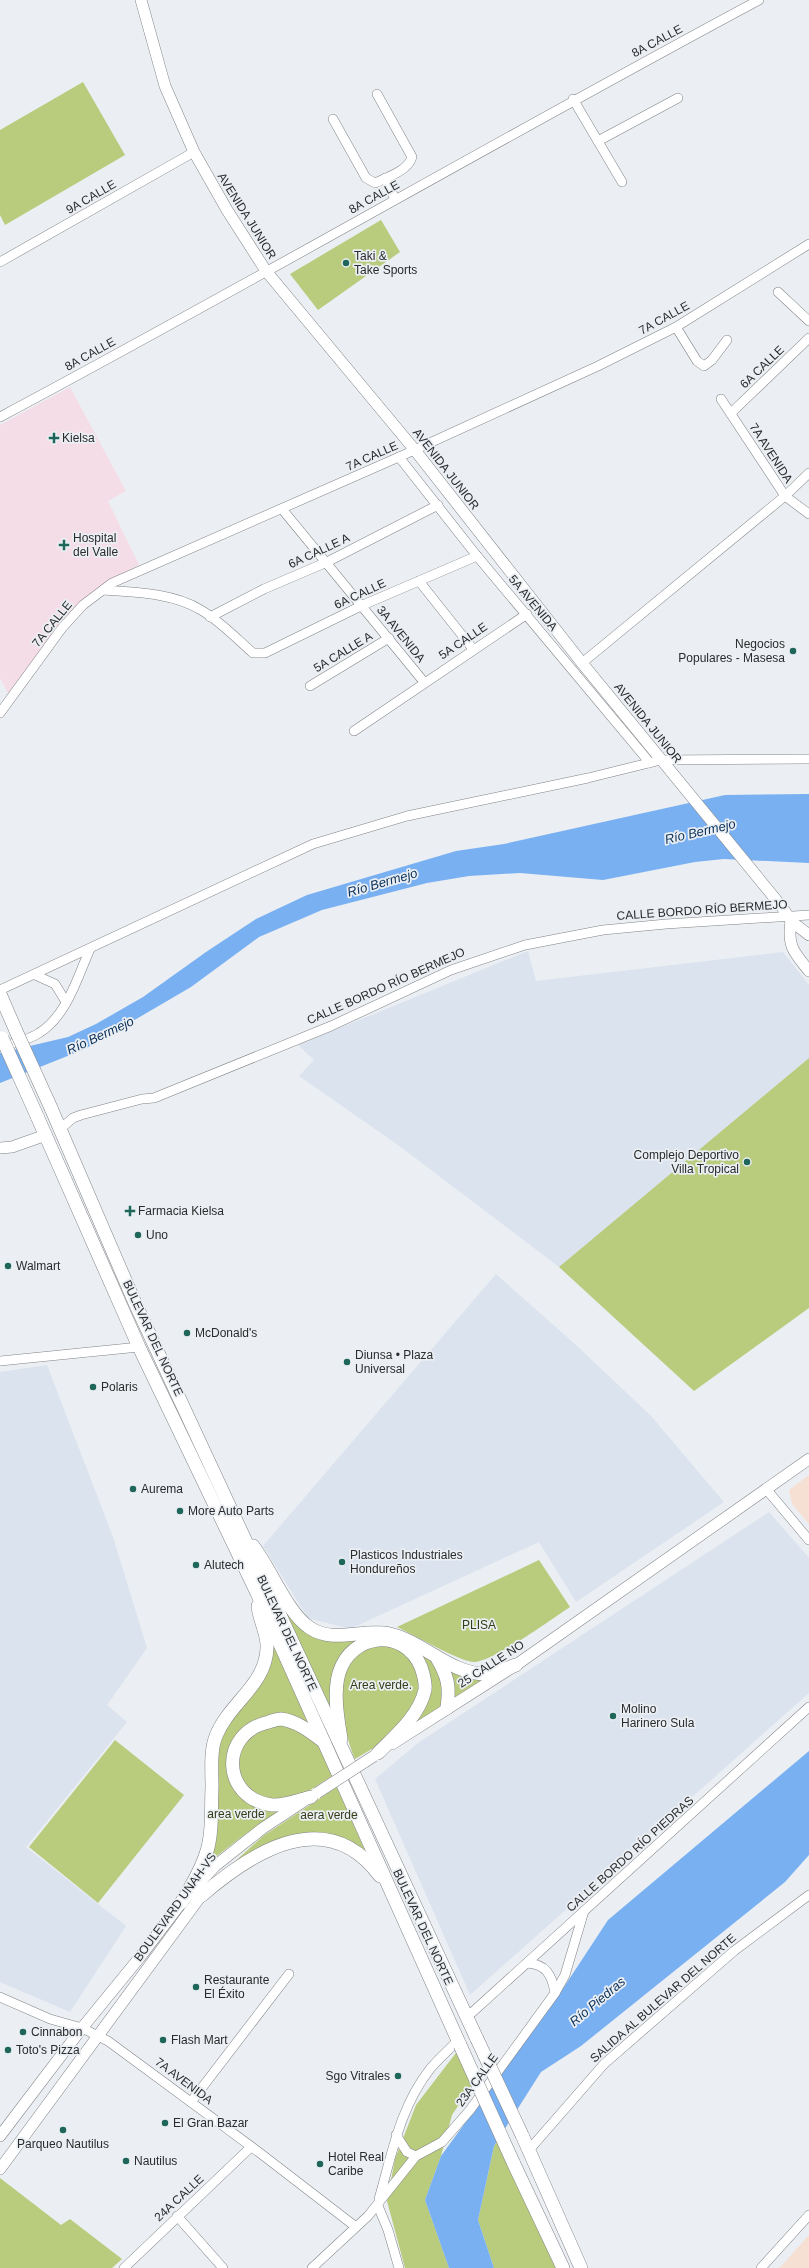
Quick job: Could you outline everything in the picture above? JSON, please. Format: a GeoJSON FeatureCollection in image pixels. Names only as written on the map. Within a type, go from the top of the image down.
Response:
{"type":"FeatureCollection","features":[{"type":"Feature","properties":{"kind":"highway","name":"BULEVAR DEL NORTE"},"geometry":{"type":"LineString","coordinates":[[0,994],[135,1303],[181,1398],[241,1533],[466,2018],[522,2135],[581,2268]]}},
{"type":"Feature","properties":{"kind":"highway","name":"BULEVAR DEL NORTE"},"geometry":{"type":"LineString","coordinates":[[1,1039],[46,1135],[139,1348],[257,1592],[459,2043],[563,2268]]}},
{"type":"Feature","properties":{"kind":"highway"},"geometry":{"type":"LineString","coordinates":[[241,1533],[264,1560],[295,1613],[309,1628],[322,1633],[342,1636],[389,1634],[414,1643],[436,1658],[472,1673],[488,1674],[516,1665]]}},
{"type":"Feature","properties":{"kind":"highway"},"geometry":{"type":"LineString","coordinates":[[181,1903],[197,1876],[207,1853],[210,1828],[213,1750],[216,1735],[232,1711],[256,1682],[266,1663],[268,1646],[259,1616],[257,1592]]}},
{"type":"Feature","properties":{"kind":"highway"},"geometry":{"type":"LineString","coordinates":[[342,1751],[337,1708],[339,1674],[345,1660],[360,1646],[376,1640],[392,1641],[407,1647],[416,1656],[423,1673],[425,1689],[418,1707],[410,1718],[376,1754]]}},
{"type":"Feature","properties":{"kind":"highway"},"geometry":{"type":"LineString","coordinates":[[436,1658],[448,1676],[449,1693],[447,1708]]}},
{"type":"Feature","properties":{"kind":"highway"},"geometry":{"type":"LineString","coordinates":[[314,1795],[272,1805],[247,1794],[237,1782],[231,1767],[234,1752],[241,1738],[249,1728],[280,1719],[304,1727],[325,1744]]}},
{"type":"Feature","properties":{"kind":"highway"},"geometry":{"type":"LineString","coordinates":[[201,1896],[227,1873],[259,1854],[278,1845],[302,1839],[319,1839],[347,1846],[359,1854],[372,1866],[392,1893]]}},
{"type":"Feature","properties":{"kind":"main road","name":"AVENIDA JUNIOR"},"geometry":{"type":"LineString","coordinates":[[141,0],[165,86],[194,152],[227,210],[266,272],[414,449],[582,663],[787,915],[809,935]]}},
{"type":"Feature","properties":{"kind":"main road"},"geometry":{"type":"LineString","coordinates":[[787,915],[789,937],[792,947],[809,971]]}},
{"type":"Feature","properties":{"kind":"main road"},"geometry":{"type":"LineString","coordinates":[[0,1148],[12,1147],[46,1135]]}},
{"type":"Feature","properties":{"kind":"main road","name":"25 CALLE NO"},"geometry":{"type":"LineString","coordinates":[[228,1857],[263,1828],[447,1708],[516,1665],[767,1490],[809,1459]]}},
{"type":"Feature","properties":{"kind":"main road","name":"BOULEVARD UNAH-VS"},"geometry":{"type":"LineString","coordinates":[[0,2136],[82,2028],[140,1957],[181,1903],[215,1866],[228,1857]]}},
{"type":"Feature","properties":{"kind":"main road","name":"BOULEVARD UNAH-VS"},"geometry":{"type":"LineString","coordinates":[[0,2170],[228,1857]]}},
{"type":"Feature","properties":{"kind":"street","name":"8A CALLE"},"geometry":{"type":"LineString","coordinates":[[0,417],[266,272],[573,99],[759,0]]}},
{"type":"Feature","properties":{"kind":"street"},"geometry":{"type":"LineString","coordinates":[[333,120],[366,178],[375,182],[404,168],[410,164],[412,157],[377,94]]}},
{"type":"Feature","properties":{"kind":"street"},"geometry":{"type":"LineString","coordinates":[[598,141],[678,98]]}},
{"type":"Feature","properties":{"kind":"street"},"geometry":{"type":"LineString","coordinates":[[573,99],[622,182]]}},
{"type":"Feature","properties":{"kind":"street","name":"9A CALLE"},"geometry":{"type":"LineString","coordinates":[[0,262],[194,152]]}},
{"type":"Feature","properties":{"kind":"street"},"geometry":{"type":"LineString","coordinates":[[385,178],[395,199]]}},
{"type":"Feature","properties":{"kind":"street","name":"7A CALLE"},"geometry":{"type":"LineString","coordinates":[[0,713],[62,628],[83,605],[112,583],[399,458],[414,449],[598,366],[676,327],[809,244]]}},
{"type":"Feature","properties":{"kind":"street"},"geometry":{"type":"LineString","coordinates":[[778,292],[809,321]]}},
{"type":"Feature","properties":{"kind":"street"},"geometry":{"type":"LineString","coordinates":[[676,327],[697,361],[704,366],[712,360],[726,340]]}},
{"type":"Feature","properties":{"kind":"street","name":"6A CALLE"},"geometry":{"type":"LineString","coordinates":[[731,413],[809,338]]}},
{"type":"Feature","properties":{"kind":"street","name":"7A AVENIDA"},"geometry":{"type":"LineString","coordinates":[[721,399],[785,496],[809,514]]}},
{"type":"Feature","properties":{"kind":"street","name":"5A AVENIDA"},"geometry":{"type":"LineString","coordinates":[[399,458],[438,505],[477,556],[650,762]]}},
{"type":"Feature","properties":{"kind":"street"},"geometry":{"type":"LineString","coordinates":[[582,663],[785,496],[809,473]]}},
{"type":"Feature","properties":{"kind":"street","name":"6A CALLE A"},"geometry":{"type":"LineString","coordinates":[[210,617],[264,589],[326,562],[438,505]]}},
{"type":"Feature","properties":{"kind":"street","name":"3A AVENIDA"},"geometry":{"type":"LineString","coordinates":[[282,509],[363,605],[424,682]]}},
{"type":"Feature","properties":{"kind":"street","name":"6A CALLE"},"geometry":{"type":"LineString","coordinates":[[210,617],[253,652],[265,653],[363,605],[477,556]]}},
{"type":"Feature","properties":{"kind":"street"},"geometry":{"type":"LineString","coordinates":[[419,581],[473,649]]}},
{"type":"Feature","properties":{"kind":"street"},"geometry":{"type":"LineString","coordinates":[[103,590],[143,593],[182,600],[202,610],[210,617]]}},
{"type":"Feature","properties":{"kind":"street","name":"5A CALLE"},"geometry":{"type":"LineString","coordinates":[[354,731],[424,682],[527,614]]}},
{"type":"Feature","properties":{"kind":"street","name":"5A CALLE A"},"geometry":{"type":"LineString","coordinates":[[310,686],[389,638]]}},
{"type":"Feature","properties":{"kind":"street"},"geometry":{"type":"LineString","coordinates":[[0,990],[35,975],[312,844],[407,816],[588,778],[661,760],[809,759]]}},
{"type":"Feature","properties":{"kind":"street","name":"CALLE BORDO RÍO BERMEJO"},"geometry":{"type":"LineString","coordinates":[[60,1129],[73,1118],[81,1115],[142,1099],[154,1098],[331,1026],[451,970],[525,945],[603,930],[787,915],[809,915]]}},
{"type":"Feature","properties":{"kind":"street"},"geometry":{"type":"LineString","coordinates":[[1,1039],[39,1034],[53,1022],[66,1002],[90,948]]}},
{"type":"Feature","properties":{"kind":"street"},"geometry":{"type":"LineString","coordinates":[[35,975],[55,984],[60,989],[66,1002]]}},
{"type":"Feature","properties":{"kind":"street"},"geometry":{"type":"LineString","coordinates":[[0,1361],[139,1348]]}},
{"type":"Feature","properties":{"kind":"street"},"geometry":{"type":"LineString","coordinates":[[767,1490],[809,1540]]}},
{"type":"Feature","properties":{"kind":"street","name":"CALLE BORDO RÍO PIEDRAS"},"geometry":{"type":"LineString","coordinates":[[466,2018],[809,1707]]}},
{"type":"Feature","properties":{"kind":"street","name":"SALIDA AL BULEVAR DEL NORTE"},"geometry":{"type":"LineString","coordinates":[[528,2150],[604,2064],[734,1951],[809,1895]]}},
{"type":"Feature","properties":{"kind":"street","name":"23A CALLE"},"geometry":{"type":"LineString","coordinates":[[312,2268],[378,2206],[416,2156],[442,2142],[470,2110],[556,1993],[565,1975],[584,1911]]}},
{"type":"Feature","properties":{"kind":"street"},"geometry":{"type":"LineString","coordinates":[[527,1963],[542,1966],[552,1977],[556,1993]]}},
{"type":"Feature","properties":{"kind":"street"},"geometry":{"type":"LineString","coordinates":[[191,2102],[289,1974]]}},
{"type":"Feature","properties":{"kind":"street","name":"7A AVENIDA"},"geometry":{"type":"LineString","coordinates":[[0,1997],[50,2019],[82,2028],[117,2046],[356,2227]]}},
{"type":"Feature","properties":{"kind":"street"},"geometry":{"type":"LineString","coordinates":[[399,2268],[388,2230],[378,2206],[396,2135],[410,2100],[426,2075],[459,2043]]}},
{"type":"Feature","properties":{"kind":"street"},"geometry":{"type":"LineString","coordinates":[[396,2135],[407,2152],[416,2156]]}},
{"type":"Feature","properties":{"kind":"street","name":"24A CALLE"},"geometry":{"type":"LineString","coordinates":[[124,2268],[177,2216],[252,2147]]}},
{"type":"Feature","properties":{"kind":"street"},"geometry":{"type":"LineString","coordinates":[[761,2268],[809,2215]]}},
{"type":"Feature","properties":{"kind":"street"},"geometry":{"type":"LineString","coordinates":[[177,2216],[223,2268]]}},
{"type":"Feature","properties":{"kind":"shaded area","name":"Hospital del Valle"},"geometry":{"type":"Polygon","coordinates":[[[70,387],[126,491],[108,501],[139,565],[104,583],[61,624],[9,695],[0,678],[0,425],[70,387]]]}},
{"type":"Feature","properties":{"kind":"shaded area"},"geometry":{"type":"Polygon","coordinates":[[[528,951],[536,981],[783,952],[809,985],[809,1058],[559,1267],[398,1145],[299,1076],[314,1060],[298,1045],[528,951]]]}},
{"type":"Feature","properties":{"kind":"shaded area"},"geometry":{"type":"Polygon","coordinates":[[[496,1274],[575,1344],[651,1416],[724,1502],[576,1602],[539,1542],[350,1629],[308,1618],[263,1546],[496,1274]]]}},
{"type":"Feature","properties":{"kind":"shaded area"},"geometry":{"type":"Polygon","coordinates":[[[47,1365],[113,1537],[147,1648],[107,1705],[127,1722],[26,1847],[126,1926],[70,2012],[0,1982],[0,1372],[47,1365]]]}},
{"type":"Feature","properties":{"kind":"shaded area"},"geometry":{"type":"Polygon","coordinates":[[[809,1475],[809,1524],[792,1504],[789,1490],[809,1475]]]}},
{"type":"Feature","properties":{"kind":"shaded area","name":"Molino Harinero Sula"},"geometry":{"type":"Polygon","coordinates":[[[769,1512],[809,1558],[809,1693],[470,1995],[375,1779],[418,1743],[769,1512]]]}},
{"type":"Feature","properties":{"kind":"shaded area"},"geometry":{"type":"Polygon","coordinates":[[[809,2235],[809,2268],[779,2268],[785,2262],[809,2235]]]}},
{"type":"Feature","properties":{"kind":"green space"},"geometry":{"type":"Polygon","coordinates":[[[83,82],[125,155],[5,225],[0,215],[0,130],[83,82]]]}},
{"type":"Feature","properties":{"kind":"green space","name":"Taki & Take Sports"},"geometry":{"type":"Polygon","coordinates":[[[381,220],[400,252],[318,310],[290,274],[381,220]]]}},
{"type":"Feature","properties":{"kind":"green space","name":"Complejo Deportivo Villa Tropical"},"geometry":{"type":"Polygon","coordinates":[[[809,1058],[809,1308],[694,1391],[559,1267],[809,1058]]]}},
{"type":"Feature","properties":{"kind":"green space","name":"PLISA"},"geometry":{"type":"Polygon","coordinates":[[[539,1560],[570,1607],[523,1639],[484,1660],[475,1662],[459,1658],[397,1627],[539,1560]]]}},
{"type":"Feature","properties":{"kind":"green space"},"geometry":{"type":"Polygon","coordinates":[[[264,1569],[309,1632],[367,1637],[340,1660],[335,1718],[264,1569]]]}},
{"type":"Feature","properties":{"kind":"green space","name":"area verde"},"geometry":{"type":"Polygon","coordinates":[[[265,1625],[311,1727],[306,1724],[245,1727],[234,1785],[283,1808],[207,1864],[217,1751],[222,1733],[260,1683],[265,1625]]]}},
{"type":"Feature","properties":{"kind":"green space","name":"Area verde."},"geometry":{"type":"Polygon","coordinates":[[[391,1644],[414,1662],[421,1688],[414,1707],[382,1743],[355,1759],[347,1734],[342,1701],[342,1685],[345,1670],[351,1658],[364,1648],[391,1644]]]}},
{"type":"Feature","properties":{"kind":"green space"},"geometry":{"type":"Polygon","coordinates":[[[410,1645],[439,1668],[443,1682],[444,1704],[409,1727],[427,1695],[410,1645]]]}},
{"type":"Feature","properties":{"kind":"green space"},"geometry":{"type":"Polygon","coordinates":[[[445,1665],[485,1678],[452,1699],[445,1665]]]}},
{"type":"Feature","properties":{"kind":"green space","name":"area verde"},"geometry":{"type":"Polygon","coordinates":[[[280,1724],[298,1729],[319,1744],[332,1776],[301,1796],[272,1800],[250,1791],[235,1767],[241,1748],[249,1737],[262,1730],[280,1724]]]}},
{"type":"Feature","properties":{"kind":"green space"},"geometry":{"type":"Polygon","coordinates":[[[115,1740],[184,1795],[98,1903],[29,1847],[115,1740]]]}},
{"type":"Feature","properties":{"kind":"green space","name":"aera verde"},"geometry":{"type":"Polygon","coordinates":[[[337,1787],[367,1855],[326,1835],[230,1866],[263,1836],[337,1787]]]}},
{"type":"Feature","properties":{"kind":"green space"},"geometry":{"type":"Polygon","coordinates":[[[459,2049],[473,2083],[452,2115],[441,2156],[425,2200],[449,2268],[405,2268],[387,2201],[395,2159],[416,2105],[459,2049]]]}},
{"type":"Feature","properties":{"kind":"green space"},"geometry":{"type":"Polygon","coordinates":[[[499,2138],[557,2268],[494,2268],[478,2220],[494,2146],[499,2138]]]}},
{"type":"Feature","properties":{"kind":"green space"},"geometry":{"type":"Polygon","coordinates":[[[0,2178],[61,2225],[70,2219],[122,2259],[112,2268],[0,2268],[0,2178]]]}},
{"type":"Feature","properties":{"kind":"water","name":"Río Bermejo"},"geometry":{"type":"Polygon","coordinates":[[[809,794],[809,863],[724,859],[695,862],[603,880],[520,873],[469,876],[427,883],[322,910],[259,937],[191,987],[85,1049],[0,1083],[0,1053],[68,1037],[96,1024],[143,997],[206,952],[256,919],[307,895],[456,851],[504,844],[725,795],[809,794]]]}},
{"type":"Feature","properties":{"kind":"water","name":"Río Piedras"},"geometry":{"type":"Polygon","coordinates":[[[809,1751],[809,1855],[785,1882],[581,2046],[541,2072],[494,2146],[478,2220],[494,2268],[449,2268],[425,2200],[441,2156],[564,1987],[608,1920],[809,1751]]]}},
{"type":"Feature","properties":{"kind":"place","name":"Taki & Take Sports"},"geometry":{"type":"Point","coordinates":[346,263]}},
{"type":"Feature","properties":{"kind":"place","name":"Kielsa"},"geometry":{"type":"Point","coordinates":[54,438]}},
{"type":"Feature","properties":{"kind":"place","name":"Hospital del Valle"},"geometry":{"type":"Point","coordinates":[64,545]}},
{"type":"Feature","properties":{"kind":"place","name":"Negocios Populares - Masesa"},"geometry":{"type":"Point","coordinates":[793,651]}},
{"type":"Feature","properties":{"kind":"place","name":"Complejo Deportivo Villa Tropical"},"geometry":{"type":"Point","coordinates":[747,1162]}},
{"type":"Feature","properties":{"kind":"place","name":"Farmacia Kielsa"},"geometry":{"type":"Point","coordinates":[130,1211]}},
{"type":"Feature","properties":{"kind":"place","name":"Uno"},"geometry":{"type":"Point","coordinates":[138,1235]}},
{"type":"Feature","properties":{"kind":"place","name":"Walmart"},"geometry":{"type":"Point","coordinates":[8,1266]}},
{"type":"Feature","properties":{"kind":"place","name":"McDonald's"},"geometry":{"type":"Point","coordinates":[187,1333]}},
{"type":"Feature","properties":{"kind":"place","name":"Diunsa • Plaza Universal"},"geometry":{"type":"Point","coordinates":[347,1362]}},
{"type":"Feature","properties":{"kind":"place","name":"Polaris"},"geometry":{"type":"Point","coordinates":[93,1387]}},
{"type":"Feature","properties":{"kind":"place","name":"Aurema"},"geometry":{"type":"Point","coordinates":[133,1489]}},
{"type":"Feature","properties":{"kind":"place","name":"More Auto Parts"},"geometry":{"type":"Point","coordinates":[180,1511]}},
{"type":"Feature","properties":{"kind":"place","name":"Plasticos Industriales Hondureños"},"geometry":{"type":"Point","coordinates":[342,1562]}},
{"type":"Feature","properties":{"kind":"place","name":"Alutech"},"geometry":{"type":"Point","coordinates":[196,1565]}},
{"type":"Feature","properties":{"kind":"place","name":"Molino Harinero Sula"},"geometry":{"type":"Point","coordinates":[613,1716]}},
{"type":"Feature","properties":{"kind":"place","name":"Restaurante El Éxito"},"geometry":{"type":"Point","coordinates":[196,1987]}},
{"type":"Feature","properties":{"kind":"place","name":"Cinnabon"},"geometry":{"type":"Point","coordinates":[23,2032]}},
{"type":"Feature","properties":{"kind":"place","name":"Flash Mart"},"geometry":{"type":"Point","coordinates":[163,2040]}},
{"type":"Feature","properties":{"kind":"place","name":"Toto's Pizza"},"geometry":{"type":"Point","coordinates":[8,2050]}},
{"type":"Feature","properties":{"kind":"place","name":"Sgo Vitrales"},"geometry":{"type":"Point","coordinates":[398,2076]}},
{"type":"Feature","properties":{"kind":"place","name":"El Gran Bazar"},"geometry":{"type":"Point","coordinates":[165,2123]}},
{"type":"Feature","properties":{"kind":"place","name":"Parqueo Nautilus"},"geometry":{"type":"Point","coordinates":[63,2130]}},
{"type":"Feature","properties":{"kind":"place","name":"Nautilus"},"geometry":{"type":"Point","coordinates":[126,2161]}},
{"type":"Feature","properties":{"kind":"place","name":"Hotel Real Caribe"},"geometry":{"type":"Point","coordinates":[320,2164]}}]}
